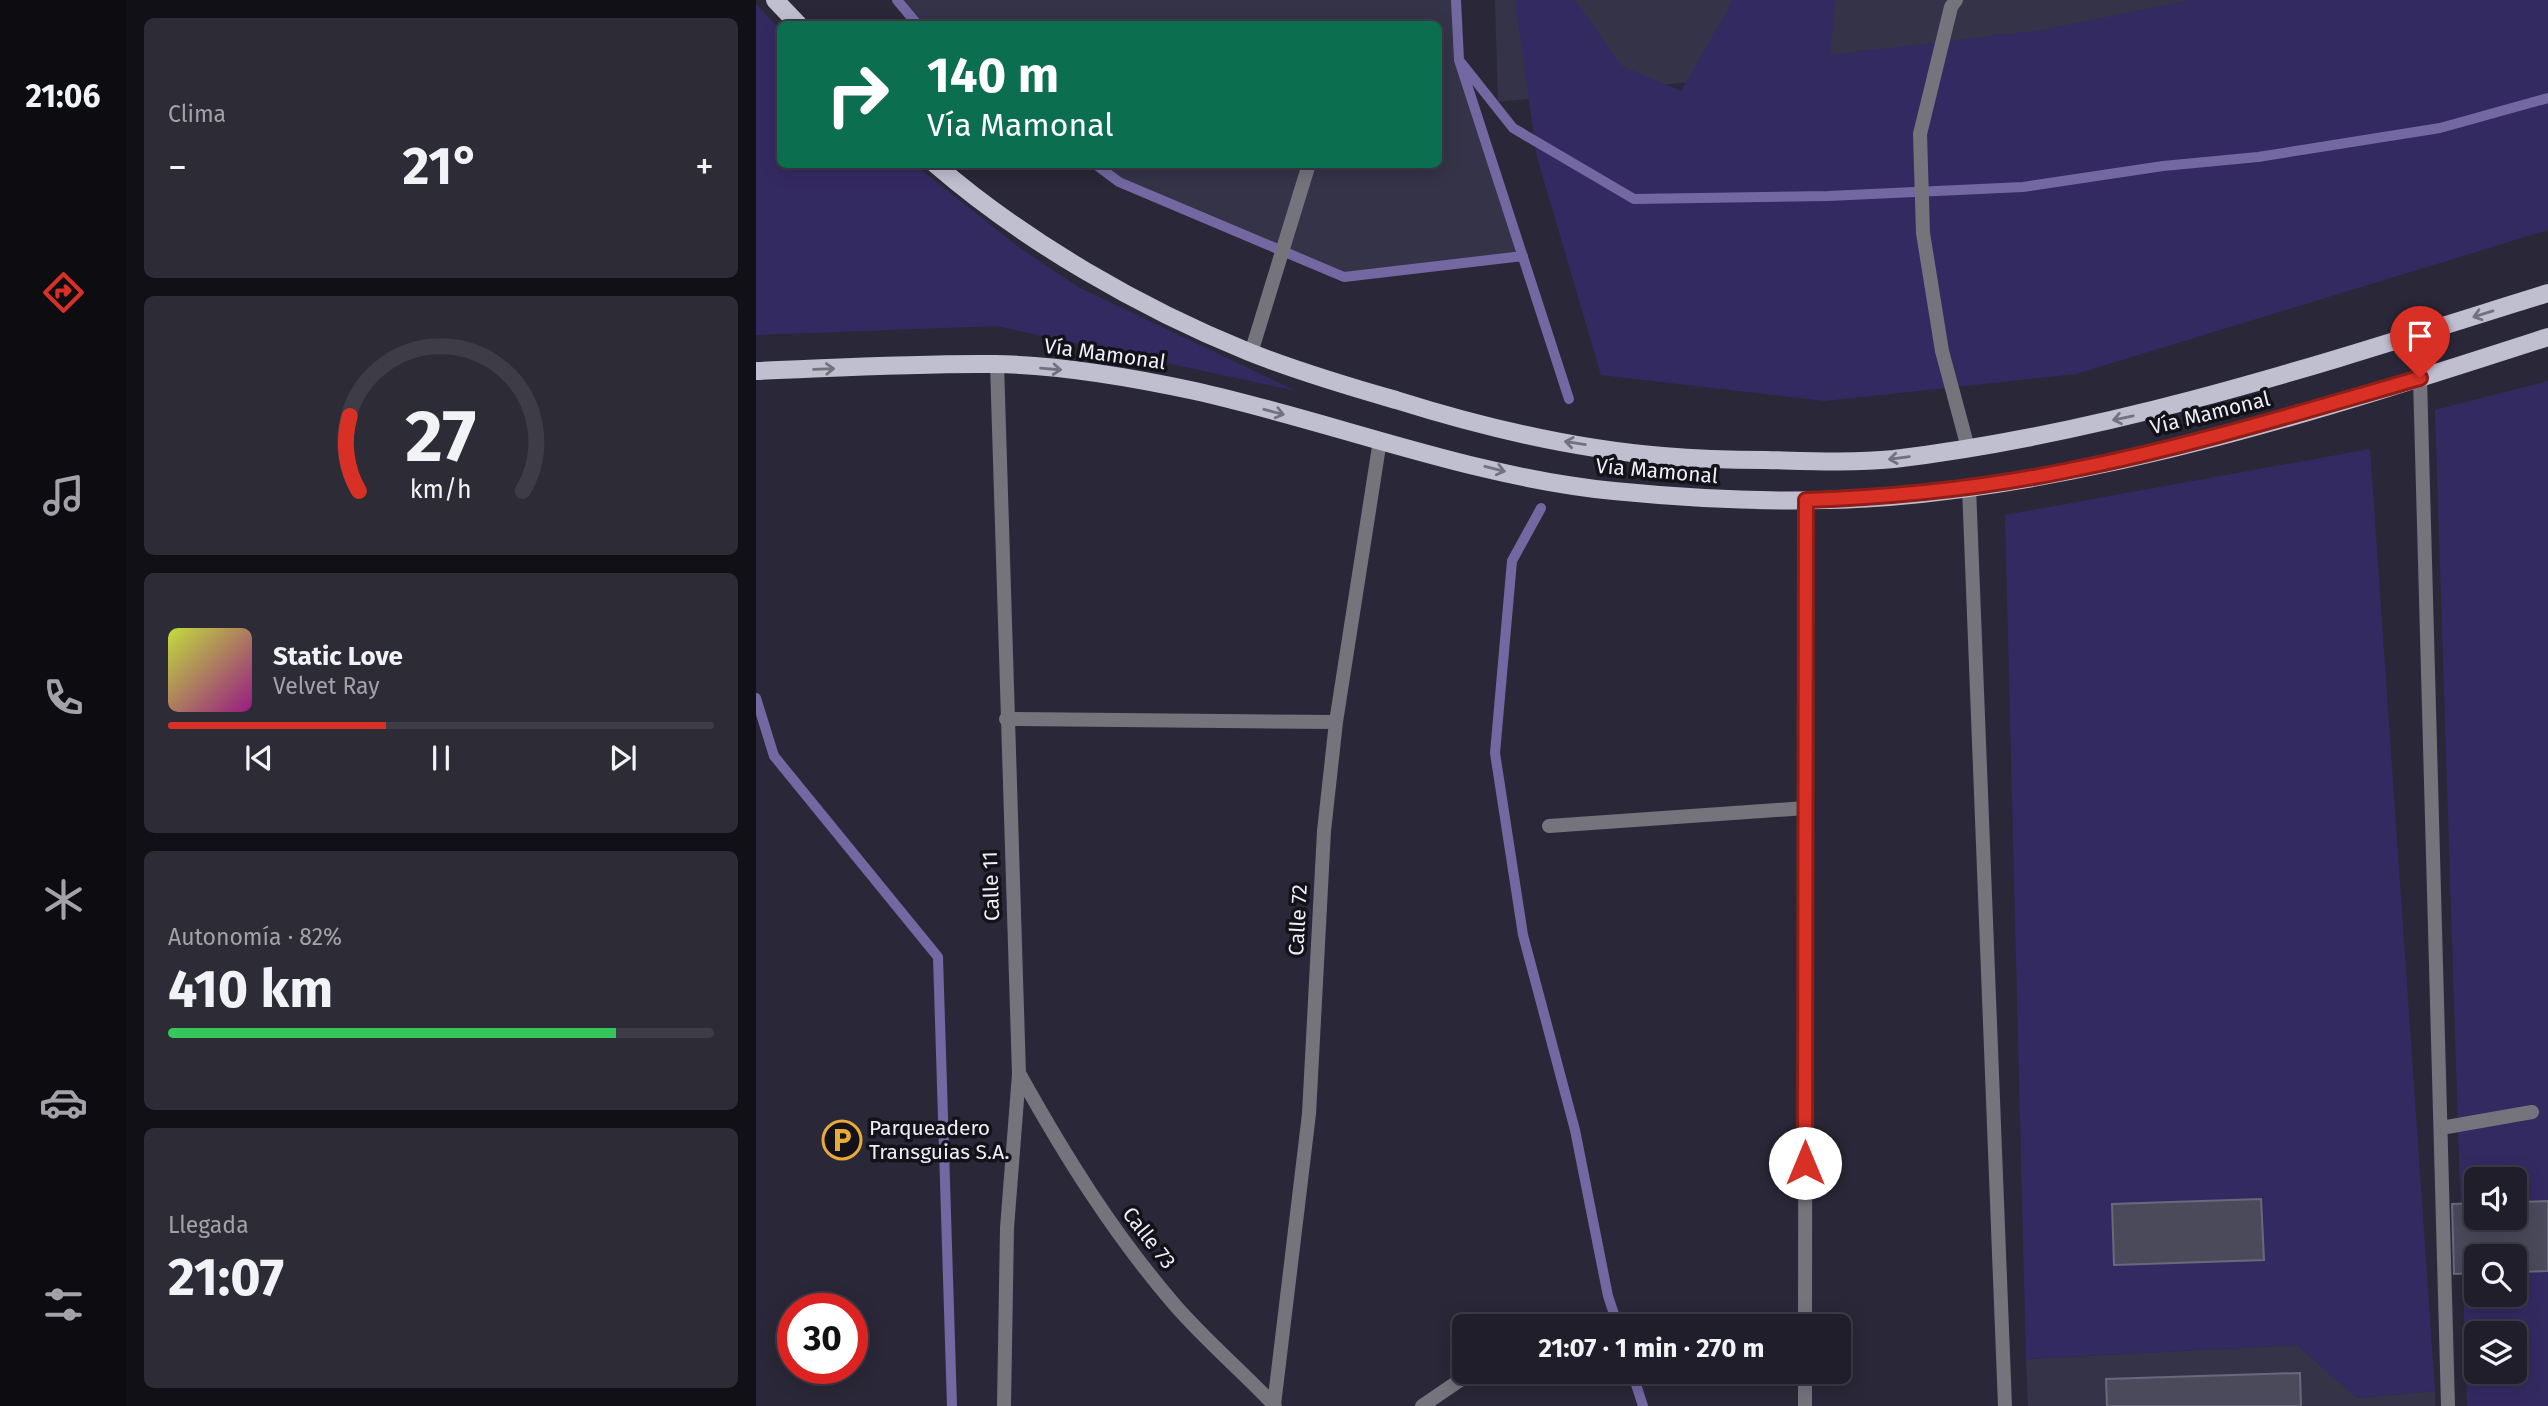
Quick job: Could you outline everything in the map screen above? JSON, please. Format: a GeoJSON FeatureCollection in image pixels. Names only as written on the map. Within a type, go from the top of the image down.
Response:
{"type":"FeatureCollection","features":[{"type":"Feature","properties":{"kind":"main road"},"geometry":{"type":"LineString","coordinates":[[775,0],[795,21]]}},
{"type":"Feature","properties":{"kind":"main road","name":"Vía Mamonal"},"geometry":{"type":"LineString","coordinates":[[940,168],[1040,242],[1168,314],[1251,353],[1448,416],[1539,437],[1660,456],[1811,461],[1889,459],[2061,432],[2164,409],[2548,293]]}},
{"type":"Feature","properties":{"kind":"main road","name":"Vía Mamonal"},"geometry":{"type":"LineString","coordinates":[[756,371],[997,364],[1091,372],[1195,391],[1522,476],[1609,491],[1721,500],[1806,500],[1888,497],[2070,470],[2174,447],[2420,378],[2548,337]]}},
{"type":"Feature","properties":{"kind":"street"},"geometry":{"type":"LineString","coordinates":[[1956,0],[1951,7],[1920,134],[1923,233],[1942,351],[1968,448]]}},
{"type":"Feature","properties":{"kind":"street"},"geometry":{"type":"LineString","coordinates":[[1251,353],[1308,168]]}},
{"type":"Feature","properties":{"kind":"street","name":"Calle 11"},"geometry":{"type":"LineString","coordinates":[[997,364],[1019,1074],[1007,1228],[1004,1406]]}},
{"type":"Feature","properties":{"kind":"street"},"geometry":{"type":"LineString","coordinates":[[2420,378],[2448,1406]]}},
{"type":"Feature","properties":{"kind":"street","name":"Calle 72"},"geometry":{"type":"LineString","coordinates":[[1275,1406],[1309,1114],[1324,831],[1336,722],[1380,440]]}},
{"type":"Feature","properties":{"kind":"street"},"geometry":{"type":"LineString","coordinates":[[1969,487],[2005,1406]]}},
{"type":"Feature","properties":{"kind":"street"},"geometry":{"type":"LineString","coordinates":[[1805,1314],[1806,500]]}},
{"type":"Feature","properties":{"kind":"street"},"geometry":{"type":"LineString","coordinates":[[1006,719],[1336,722]]}},
{"type":"Feature","properties":{"kind":"street"},"geometry":{"type":"LineString","coordinates":[[1549,825],[1805,808]]}},
{"type":"Feature","properties":{"kind":"street","name":"Calle 73"},"geometry":{"type":"LineString","coordinates":[[1019,1074],[1065,1156],[1117,1233],[1175,1306],[1275,1406]]}},
{"type":"Feature","properties":{"kind":"street"},"geometry":{"type":"LineString","coordinates":[[2441,1128],[2532,1112]]}},
{"type":"Feature","properties":{"kind":"street"},"geometry":{"type":"LineString","coordinates":[[1422,1406],[1454,1384]]}},
{"type":"Feature","properties":{"kind":"street"},"geometry":{"type":"LineString","coordinates":[[1805,1384],[1805,1406]]}},
{"type":"Feature","properties":{"kind":"shaded area"},"geometry":{"type":"Polygon","coordinates":[[[897,0],[1456,0],[1459,60],[1523,256],[1344,277],[1119,182],[1099,168],[1442,168],[1442,21],[914,21],[897,0]]]}},
{"type":"Feature","properties":{"kind":"shaded area"},"geometry":{"type":"Polygon","coordinates":[[[1495,0],[2471,0],[1498,102],[1495,0]]]}},
{"type":"Feature","properties":{"kind":"shaded area"},"geometry":{"type":"Polygon","coordinates":[[[1515,0],[1575,0],[1622,66],[1681,91],[1733,0],[1835,0],[1830,55],[2043,30],[2191,0],[2548,0],[2548,230],[2076,374],[1825,401],[1601,375],[1537,157],[1515,0]]]}},
{"type":"Feature","properties":{"kind":"shaded area"},"geometry":{"type":"Polygon","coordinates":[[[756,4],[777,26],[777,168],[919,168],[1020,248],[1078,287],[1296,391],[997,326],[756,335],[756,4]]]}},
{"type":"Feature","properties":{"kind":"shaded area"},"geometry":{"type":"Polygon","coordinates":[[[2548,381],[2548,1406],[2467,1406],[2466,1384],[2527,1384],[2527,1321],[2464,1321],[2435,410],[2548,381]]]}},
{"type":"Feature","properties":{"kind":"shaded area"},"geometry":{"type":"Polygon","coordinates":[[[2370,449],[2435,1391],[2357,1398],[2297,1345],[2026,1359],[2005,515],[2370,449]]]}},
{"type":"Feature","properties":{"kind":"shaded area"},"geometry":{"type":"Polygon","coordinates":[[[2297,1345],[2357,1398],[2435,1391],[2435,1406],[2028,1406],[2026,1359],[2297,1345]]]}},
{"type":"Feature","properties":{"kind":"building"},"geometry":{"type":"Polygon","coordinates":[[[2261,1199],[2264,1260],[2114,1265],[2112,1204],[2261,1199]]]}},
{"type":"Feature","properties":{"kind":"building"},"geometry":{"type":"Polygon","coordinates":[[[2548,1201],[2548,1271],[2527,1272],[2527,1244],[2464,1244],[2464,1274],[2454,1274],[2452,1204],[2464,1204],[2464,1230],[2527,1230],[2527,1202],[2548,1201]]]}},
{"type":"Feature","properties":{"kind":"building"},"geometry":{"type":"Polygon","coordinates":[[[2300,1373],[2301,1406],[2107,1406],[2106,1379],[2300,1373]]]}},
{"type":"Feature","properties":{"kind":"waterway"},"geometry":{"type":"LineString","coordinates":[[897,0],[914,21]]}},
{"type":"Feature","properties":{"kind":"waterway"},"geometry":{"type":"LineString","coordinates":[[1456,0],[1459,60],[1569,399]]}},
{"type":"Feature","properties":{"kind":"waterway"},"geometry":{"type":"LineString","coordinates":[[1459,60],[1513,128],[1634,199],[1828,196],[2023,187],[2163,166],[2258,157],[2440,128],[2548,98]]}},
{"type":"Feature","properties":{"kind":"waterway"},"geometry":{"type":"LineString","coordinates":[[1100,168],[1119,182],[1344,277],[1523,256]]}},
{"type":"Feature","properties":{"kind":"waterway"},"geometry":{"type":"LineString","coordinates":[[1541,508],[1512,561],[1495,753],[1523,935],[1575,1130],[1608,1296],[1614,1314]]}},
{"type":"Feature","properties":{"kind":"waterway"},"geometry":{"type":"LineString","coordinates":[[756,698],[774,756],[938,957],[952,1406]]}},
{"type":"Feature","properties":{"kind":"waterway"},"geometry":{"type":"LineString","coordinates":[[1636,1384],[1643,1406]]}},
{"type":"Feature","properties":{"kind":"place","name":"Parqueadero Transguias S.A."},"geometry":{"type":"Point","coordinates":[842,1140]}},
{"type":"Feature","properties":{"kind":"route"},"geometry":{"type":"LineString","coordinates":[[1805,1163],[1806,500],[1888,497],[2070,470],[2174,447],[2420,378]]}}]}
